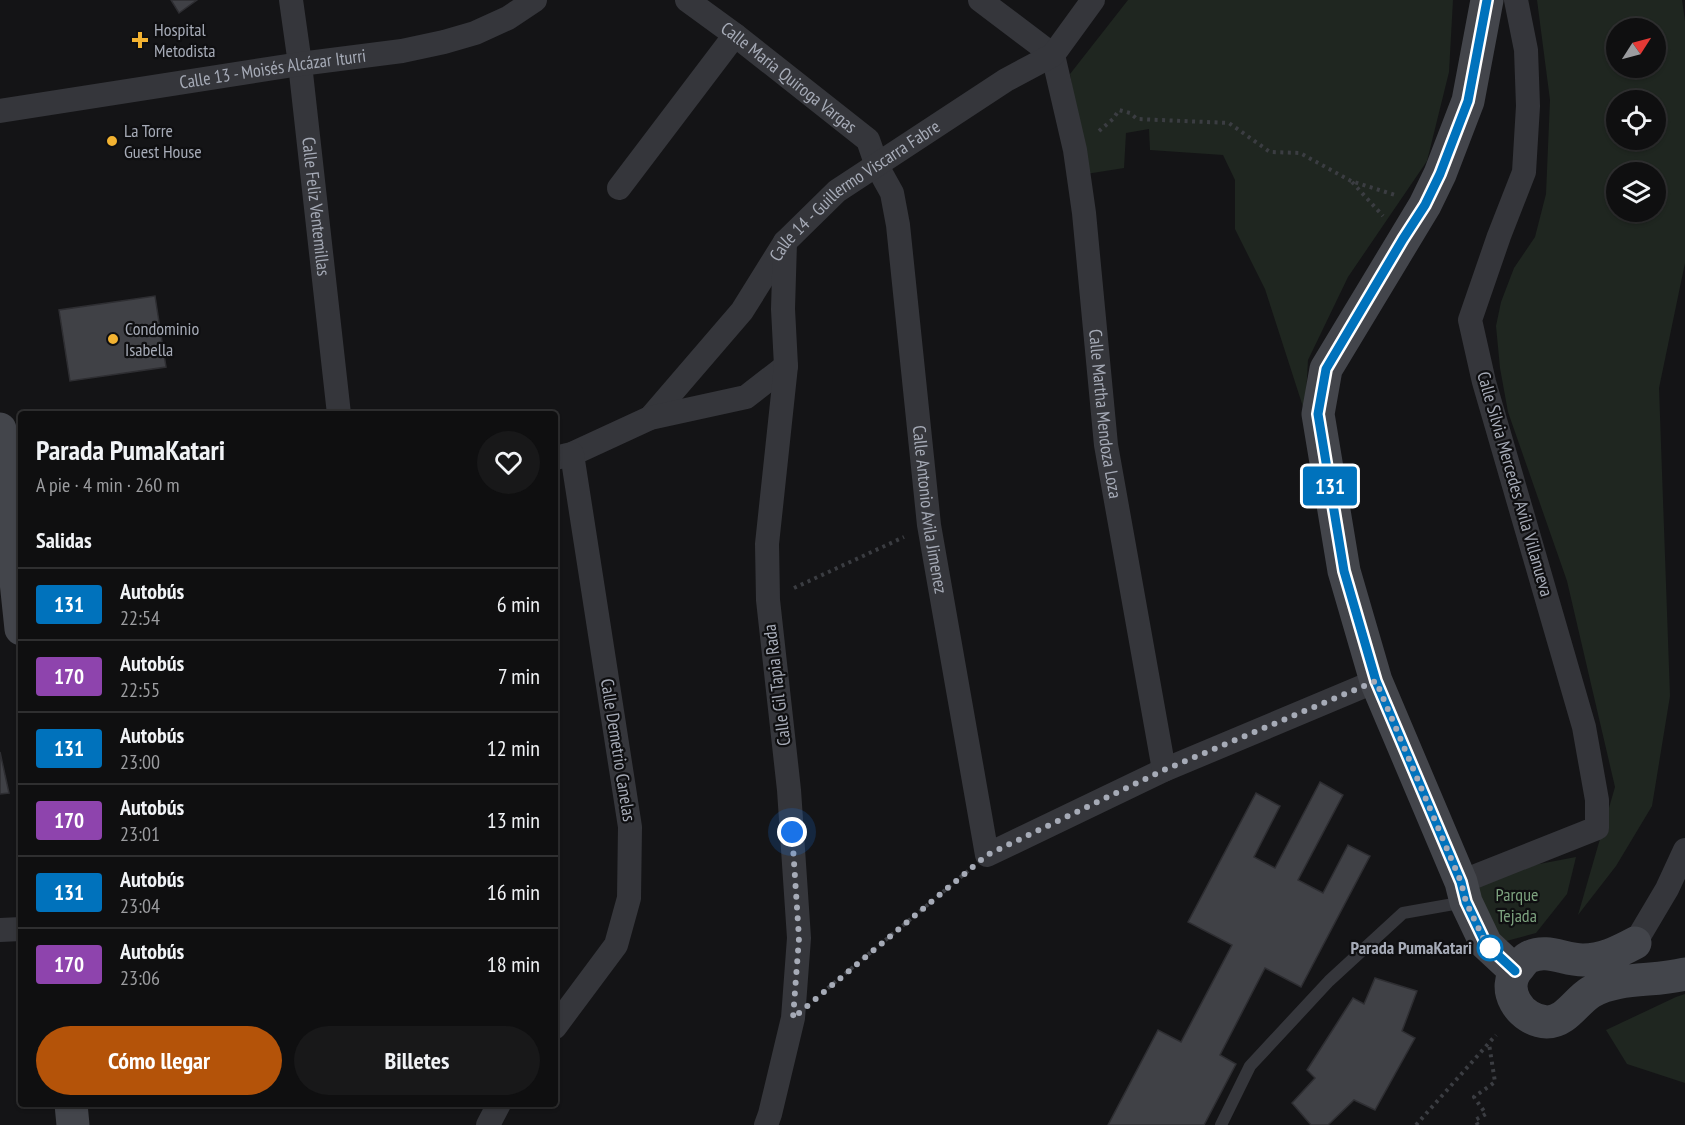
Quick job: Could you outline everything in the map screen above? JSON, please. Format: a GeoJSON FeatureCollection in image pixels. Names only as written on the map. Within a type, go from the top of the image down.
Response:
{"type":"FeatureCollection","features":[{"type":"Feature","properties":{"kind":"main road"},"geometry":{"type":"LineString","coordinates":[[1487,0],[1468,101],[1440,174],[1425,205],[1326,369],[1318,414],[1344,571],[1376,681],[1486,944],[1515,971]]}},
{"type":"Feature","properties":{"kind":"main road"},"geometry":{"type":"LineString","coordinates":[[0,429],[18,598]]}},
{"type":"Feature","properties":{"kind":"main road"},"geometry":{"type":"LineString","coordinates":[[1635,943],[1617,953],[1601,958],[1582,960],[1544,953],[1527,958],[1515,971],[1510,989],[1516,1006],[1530,1019],[1548,1022],[1566,1016],[1591,992],[1609,984],[1674,976]]}},
{"type":"Feature","properties":{"kind":"main road"},"geometry":{"type":"LineString","coordinates":[[1635,943],[1632,956],[1636,966],[1644,974],[1674,976]]}},
{"type":"Feature","properties":{"kind":"main road"},"geometry":{"type":"LineString","coordinates":[[1562,957],[1574,969],[1580,986],[1577,1003]]}},
{"type":"Feature","properties":{"kind":"main road"},"geometry":{"type":"LineString","coordinates":[[71,1107],[73,1125]]}},
{"type":"Feature","properties":{"kind":"street","name":"Calle Feliz Ventemillas"},"geometry":{"type":"LineString","coordinates":[[291,0],[339,411]]}},
{"type":"Feature","properties":{"kind":"street","name":"Calle 13 - Moisés Alcázar Iturri"},"geometry":{"type":"LineString","coordinates":[[0,111],[300,64],[402,51],[475,33],[508,18],[535,0]]}},
{"type":"Feature","properties":{"kind":"street","name":"Calle Maria Quiroga Vargas"},"geometry":{"type":"LineString","coordinates":[[687,0],[868,140],[877,166]]}},
{"type":"Feature","properties":{"kind":"street"},"geometry":{"type":"LineString","coordinates":[[980,0],[1053,55]]}},
{"type":"Feature","properties":{"kind":"street","name":"Calle 14 - Guillermo Viscarra Fabre"},"geometry":{"type":"LineString","coordinates":[[650,418],[742,311],[785,242],[837,191],[1006,80],[1053,55],[1093,0]]}},
{"type":"Feature","properties":{"kind":"street","name":"Calle Silvia Mercedes Avila Villanueva"},"geometry":{"type":"LineString","coordinates":[[1464,892],[1597,828],[1596,800],[1584,728],[1484,382],[1470,320],[1524,172],[1528,106],[1526,50],[1516,0]]}},
{"type":"Feature","properties":{"kind":"street"},"geometry":{"type":"LineString","coordinates":[[619,188],[735,35]]}},
{"type":"Feature","properties":{"kind":"street","name":"Calle Martha Mendoza Loza"},"geometry":{"type":"LineString","coordinates":[[1053,55],[1075,150],[1084,213],[1106,446],[1164,770]]}},
{"type":"Feature","properties":{"kind":"street","name":"Calle Antonio Avila Jimenez"},"geometry":{"type":"LineString","coordinates":[[877,166],[892,193],[898,225],[929,525],[987,855]]}},
{"type":"Feature","properties":{"kind":"street","name":"Calle Gil Tapia Rada"},"geometry":{"type":"LineString","coordinates":[[766,1125],[793,1018],[799,938],[789,790],[768,600],[767,544],[786,366],[783,309],[785,242]]}},
{"type":"Feature","properties":{"kind":"street","name":"Calle 14 - Guillermo Viscarra Fabre"},"geometry":{"type":"LineString","coordinates":[[564,456],[650,418],[746,397],[786,366]]}},
{"type":"Feature","properties":{"kind":"street","name":"Calle Demetrio Canelas"},"geometry":{"type":"LineString","coordinates":[[558,1023],[616,945],[629,898],[630,827],[564,456]]}},
{"type":"Feature","properties":{"kind":"street"},"geometry":{"type":"LineString","coordinates":[[987,855],[1164,770],[1376,681]]}},
{"type":"Feature","properties":{"kind":"street"},"geometry":{"type":"LineString","coordinates":[[1635,943],[1667,889],[1685,850]]}},
{"type":"Feature","properties":{"kind":"street"},"geometry":{"type":"LineString","coordinates":[[0,930],[18,928]]}},
{"type":"Feature","properties":{"kind":"street"},"geometry":{"type":"LineString","coordinates":[[488,1125],[497,1107]]}},
{"type":"Feature","properties":{"kind":"lane"},"geometry":{"type":"LineString","coordinates":[[1221,1125],[1250,1066],[1329,981],[1403,913],[1464,892]]}},
{"type":"Feature","properties":{"kind":"path"},"geometry":{"type":"LineString","coordinates":[[1075,150],[1107,125],[1119,110],[1137,118],[1229,123],[1270,152],[1300,153],[1351,182],[1425,205]]}},
{"type":"Feature","properties":{"kind":"path"},"geometry":{"type":"LineString","coordinates":[[1351,182],[1403,239]]}},
{"type":"Feature","properties":{"kind":"path"},"geometry":{"type":"LineString","coordinates":[[768,600],[929,525]]}},
{"type":"Feature","properties":{"kind":"path"},"geometry":{"type":"LineString","coordinates":[[793,1018],[987,855]]}},
{"type":"Feature","properties":{"kind":"path"},"geometry":{"type":"LineString","coordinates":[[1416,1125],[1496,1035]]}},
{"type":"Feature","properties":{"kind":"path"},"geometry":{"type":"LineString","coordinates":[[1478,1125],[1475,1120],[1486,1114],[1474,1097],[1495,1082],[1489,1043]]}},
{"type":"Feature","properties":{"kind":"green space"},"geometry":{"type":"Polygon","coordinates":[[[1128,0],[1453,0],[1449,72],[1427,161],[1348,277],[1308,360],[1305,413],[1265,289],[1235,229],[1235,180],[1223,155],[1150,150],[1149,129],[1126,133],[1124,168],[1086,174],[1070,74],[1128,0]]]}},
{"type":"Feature","properties":{"kind":"green space"},"geometry":{"type":"Polygon","coordinates":[[[1537,0],[1682,0],[1685,21],[1685,263],[1659,388],[1670,696],[1652,806],[1616,866],[1578,915],[1615,787],[1567,581],[1508,412],[1500,368],[1496,326],[1501,302],[1514,268],[1535,237],[1546,194],[1550,100],[1537,0]]]}},
{"type":"Feature","properties":{"kind":"green space","name":"Parque Tejada"},"geometry":{"type":"Polygon","coordinates":[[[1576,857],[1567,894],[1536,933],[1499,943],[1475,888],[1534,865],[1576,857]]]}},
{"type":"Feature","properties":{"kind":"green space"},"geometry":{"type":"Polygon","coordinates":[[[1685,994],[1685,1083],[1627,1064],[1606,1030],[1685,994]]]}},
{"type":"Feature","properties":{"kind":"building"},"geometry":{"type":"Polygon","coordinates":[[[171,0],[197,0],[179,13],[171,0]]]}},
{"type":"Feature","properties":{"kind":"building","name":"Condominio Isabella"},"geometry":{"type":"Polygon","coordinates":[[[155,296],[166,367],[70,381],[59,310],[155,296]]]}},
{"type":"Feature","properties":{"kind":"building"},"geometry":{"type":"Polygon","coordinates":[[[0,752],[9,793],[0,794],[0,752]]]}},
{"type":"Feature","properties":{"kind":"building"},"geometry":{"type":"Polygon","coordinates":[[[1320,782],[1343,795],[1298,880],[1323,893],[1348,845],[1370,856],[1301,987],[1265,968],[1220,1055],[1236,1064],[1204,1125],[1108,1125],[1158,1030],[1181,1042],[1232,945],[1188,922],[1256,793],[1280,806],[1254,857],[1275,868],[1320,782]]]}},
{"type":"Feature","properties":{"kind":"building"},"geometry":{"type":"Polygon","coordinates":[[[1375,978],[1417,991],[1402,1031],[1415,1038],[1375,1110],[1354,1100],[1328,1125],[1311,1125],[1292,1103],[1315,1078],[1307,1070],[1353,998],[1364,1004],[1375,978]]]}},
{"type":"Feature","properties":{"kind":"bus line","name":"131"},"geometry":{"type":"LineString","coordinates":[[1487,0],[1468,101],[1440,174],[1425,205],[1326,369],[1318,414],[1344,571],[1376,681],[1461,882],[1466,902],[1486,944],[1515,971]]}},
{"type":"Feature","properties":{"kind":"place","name":"Hospital Metodista"},"geometry":{"type":"Point","coordinates":[140,40]}},
{"type":"Feature","properties":{"kind":"place","name":"La Torre Guest House"},"geometry":{"type":"Point","coordinates":[112,141]}},
{"type":"Feature","properties":{"kind":"place","name":"Condominio Isabella"},"geometry":{"type":"Point","coordinates":[113,339]}},
{"type":"Feature","properties":{"kind":"place","name":"Parada PumaKatari"},"geometry":{"type":"Point","coordinates":[1490,948]}},
{"type":"Feature","properties":{"kind":"route"},"geometry":{"type":"LineString","coordinates":[[792,832],[799,938],[793,1018],[987,855],[1164,770],[1376,681],[1461,882],[1466,902],[1490,948]]}}]}
